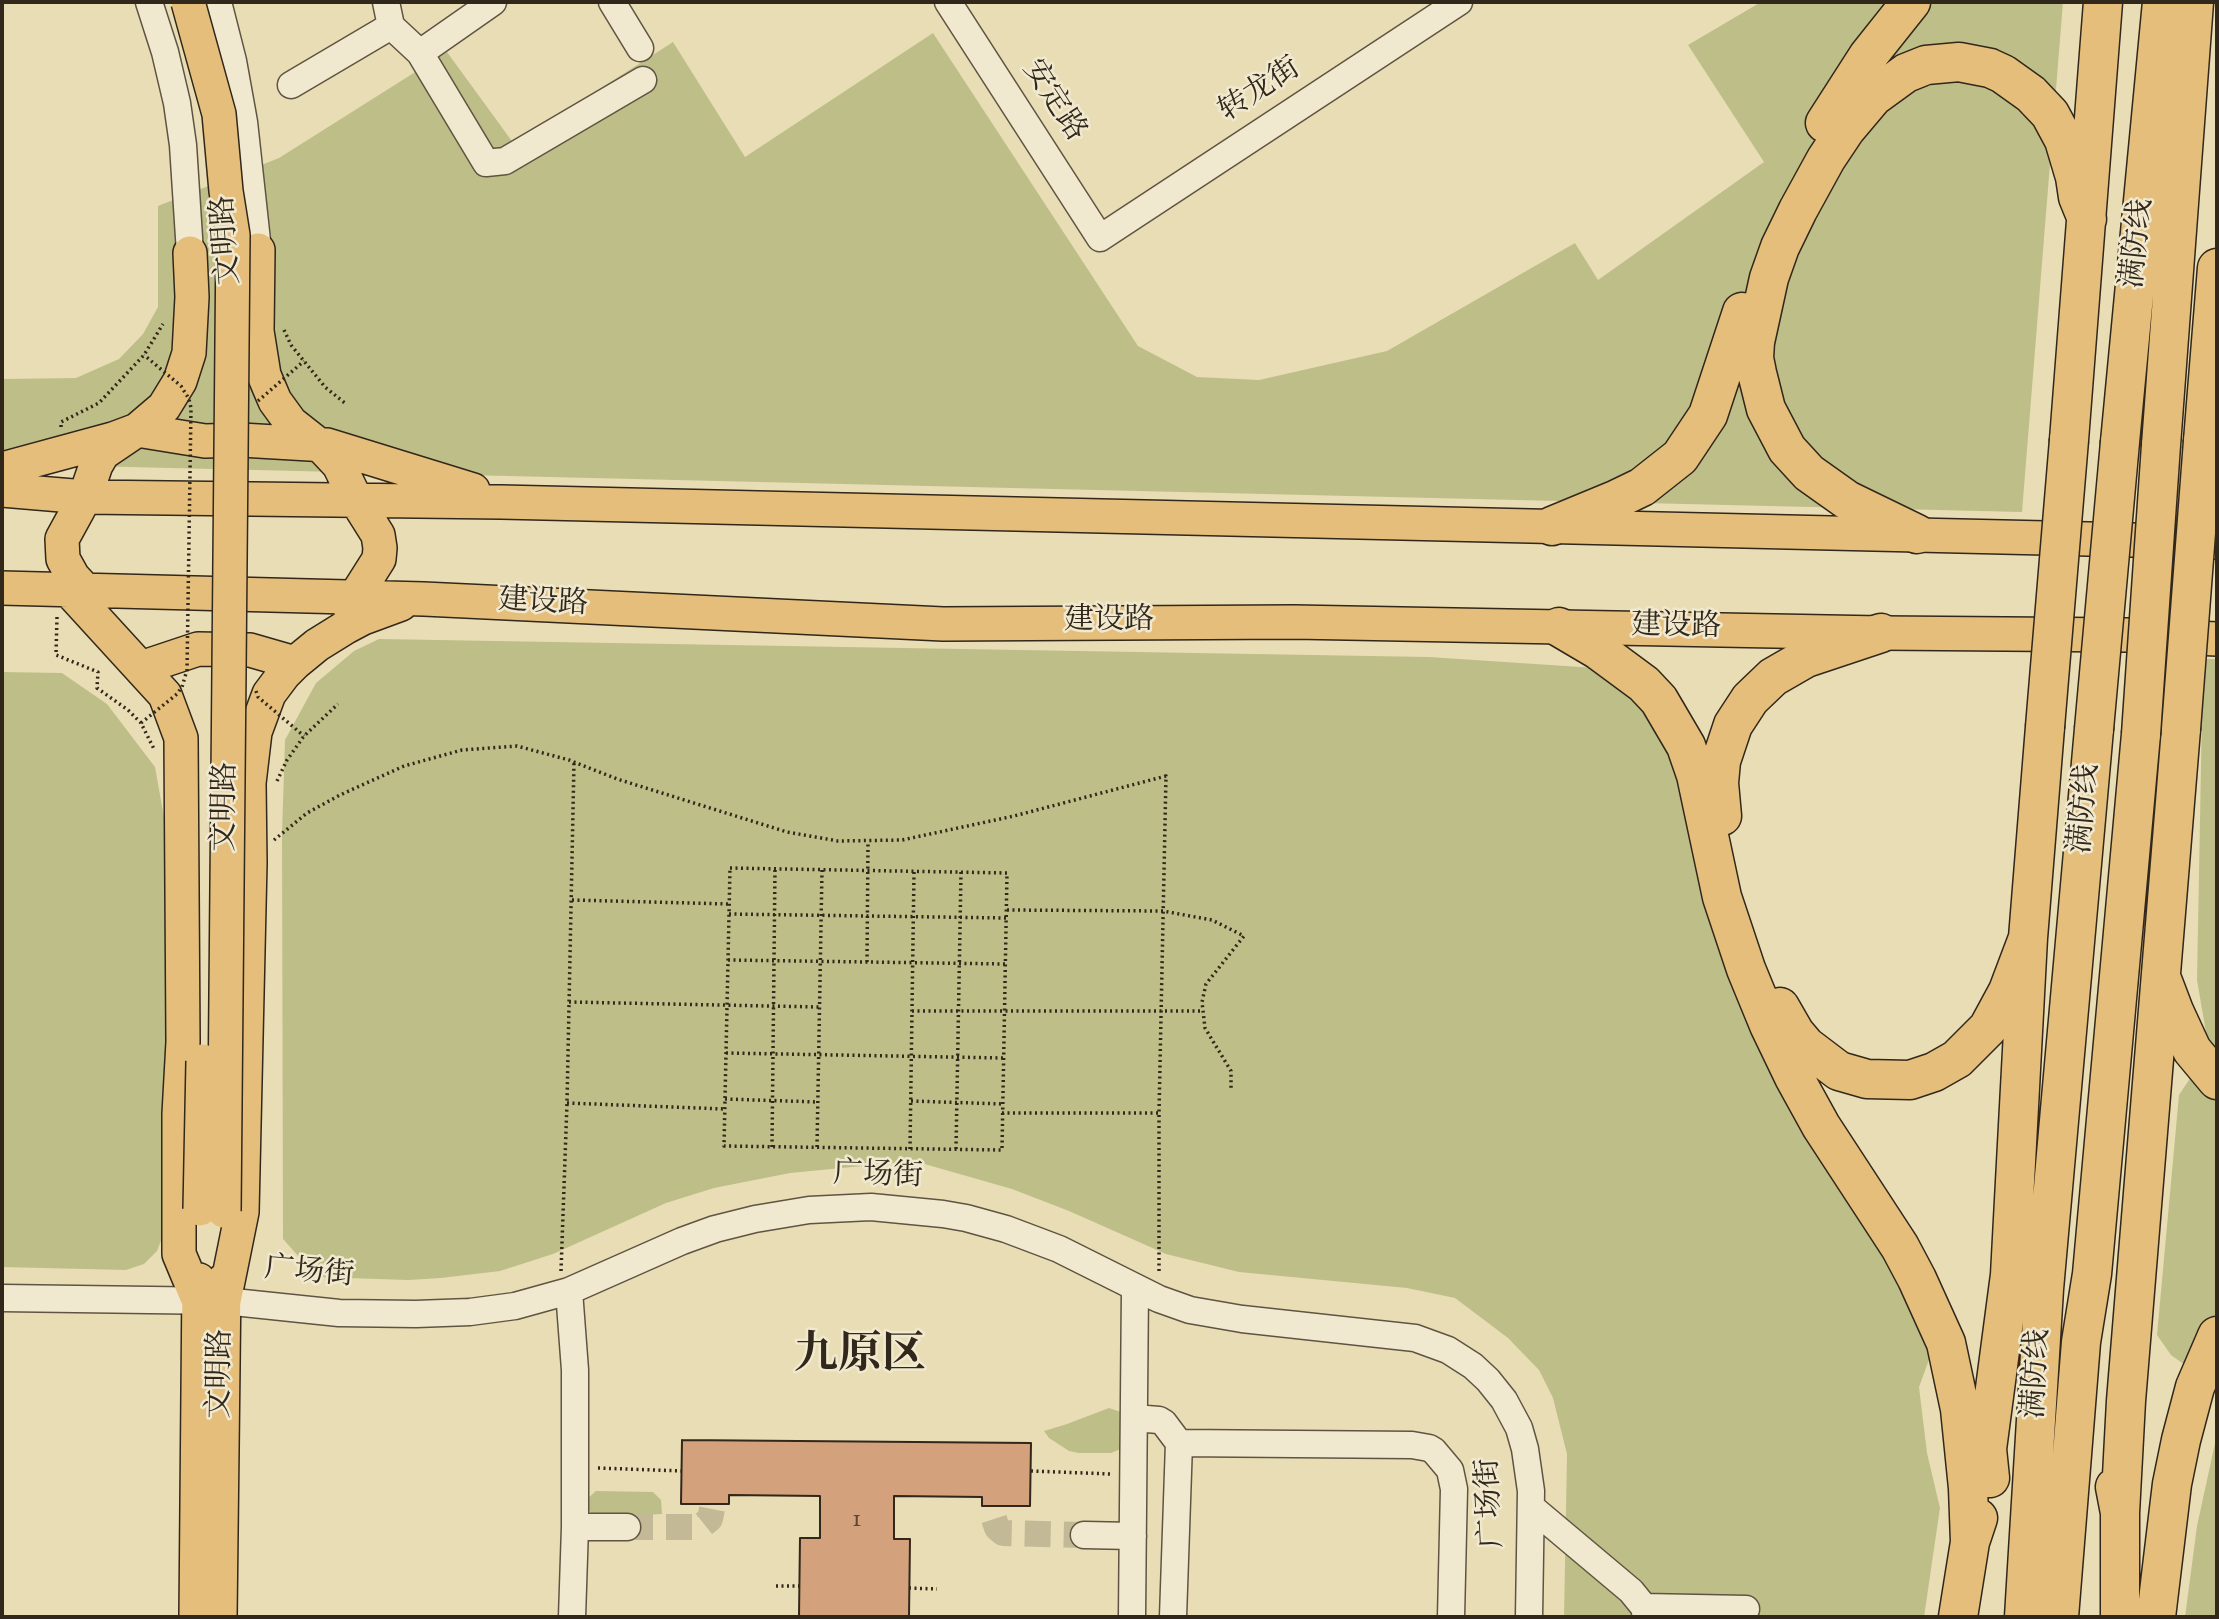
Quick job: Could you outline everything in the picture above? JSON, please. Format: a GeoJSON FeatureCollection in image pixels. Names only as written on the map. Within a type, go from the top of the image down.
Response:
{"type":"FeatureCollection","features":[{"type":"Feature","properties":{"kind":"highway"},"geometry":{"type":"LineString","coordinates":[[1552,526],[1642,487],[1680,457],[1696,435],[1708,415],[1720,384],[1754,270],[1790,185],[1823,126],[1868,57],[1911,2]]}},
{"type":"Feature","properties":{"kind":"highway"},"geometry":{"type":"LineString","coordinates":[[1990,1481],[1987,1449],[2010,1275],[2028,938],[2103,2]]}},
{"type":"Feature","properties":{"kind":"highway","name":"满防线"},"geometry":{"type":"LineString","coordinates":[[2059,1617],[2081,1342],[2092,1274],[2141,734],[2194,2]]}},
{"type":"Feature","properties":{"kind":"highway"},"geometry":{"type":"LineString","coordinates":[[2188,79],[2212,2]]}},
{"type":"Feature","properties":{"kind":"highway","name":"满防线"},"geometry":{"type":"LineString","coordinates":[[2024,1617],[2043,1289],[2157,13]]}},
{"type":"Feature","properties":{"kind":"highway"},"geometry":{"type":"LineString","coordinates":[[1917,534],[1847,500],[1809,473],[1787,449],[1766,409],[1755,366],[1755,342],[1769,278],[1798,210],[1846,129],[1873,97],[1906,73],[1926,65],[1959,62],[1990,68],[2003,74],[2031,94],[2050,114],[2064,140],[2078,197],[2087,219]]}},
{"type":"Feature","properties":{"kind":"highway"},"geometry":{"type":"LineString","coordinates":[[2120,1617],[2120,1513],[2126,1401],[2217,268]]}},
{"type":"Feature","properties":{"kind":"highway"},"geometry":{"type":"LineString","coordinates":[[1559,626],[1598,650],[1644,684],[1659,700],[1686,746],[1696,775],[1722,897],[1760,1005],[1812,1109],[1913,1271],[1946,1343],[1963,1430],[1970,1542]]}},
{"type":"Feature","properties":{"kind":"highway"},"geometry":{"type":"LineString","coordinates":[[1881,633],[1806,658],[1773,677],[1750,699],[1733,724],[1726,742],[1719,783],[1727,846],[1744,912],[1777,1002],[1806,1046],[1839,1071],[1867,1079],[1910,1080],[1934,1072],[1957,1059],[1988,1028],[2008,991],[2028,938]]}},
{"type":"Feature","properties":{"kind":"highway"},"geometry":{"type":"LineString","coordinates":[[2160,974],[2192,1051],[2217,1080]]}},
{"type":"Feature","properties":{"kind":"highway"},"geometry":{"type":"LineString","coordinates":[[1958,1617],[1970,1542],[1990,1481],[2023,1408],[2043,1289]]}},
{"type":"Feature","properties":{"kind":"highway"},"geometry":{"type":"LineString","coordinates":[[2156,1617],[2169,1508],[2181,1440],[2195,1387],[2217,1336]]}},
{"type":"Feature","properties":{"kind":"highway"},"geometry":{"type":"LineString","coordinates":[[2081,1342],[2120,1513]]}},
{"type":"Feature","properties":{"kind":"main road","name":"文明路"},"geometry":{"type":"LineString","coordinates":[[172,2],[185,41],[194,87],[211,228],[212,1210],[211,1301],[196,1617]]}},
{"type":"Feature","properties":{"kind":"main road","name":"文明路"},"geometry":{"type":"LineString","coordinates":[[188,2],[219,114],[233,235],[212,1210]]}},
{"type":"Feature","properties":{"kind":"main road"},"geometry":{"type":"LineString","coordinates":[[258,250],[257,331],[264,375],[291,423],[339,465],[356,500],[378,535],[380,548],[375,566],[355,597],[349,619],[340,631]]}},
{"type":"Feature","properties":{"kind":"main road"},"geometry":{"type":"LineString","coordinates":[[190,253],[192,330],[189,353],[180,381],[164,407],[137,430],[103,453],[61,544],[70,598],[165,695],[181,737],[183,1042],[179,1114],[179,1254],[211,1301]]}},
{"type":"Feature","properties":{"kind":"main road"},"geometry":{"type":"LineString","coordinates":[[2,469],[137,430],[205,441],[316,443],[457,484],[501,502]]}},
{"type":"Feature","properties":{"kind":"main road"},"geometry":{"type":"LineString","coordinates":[[2,490],[85,497],[501,502],[2217,542]]}},
{"type":"Feature","properties":{"kind":"main road","name":"建设路"},"geometry":{"type":"LineString","coordinates":[[2,588],[70,598],[424,599],[943,624],[1294,622],[2128,635],[2217,639]]}},
{"type":"Feature","properties":{"kind":"main road"},"geometry":{"type":"LineString","coordinates":[[211,1301],[242,1212],[250,863],[249,783],[255,732],[269,694],[284,674],[317,645],[363,618],[424,599]]}},
{"type":"Feature","properties":{"kind":"main road"},"geometry":{"type":"LineString","coordinates":[[141,668],[198,649],[250,650],[295,663]]}},
{"type":"Feature","properties":{"kind":"main road","name":"文明路"},"geometry":{"type":"LineString","coordinates":[[211,1301],[220,1617]]}},
{"type":"Feature","properties":{"kind":"street","name":"文明路"},"geometry":{"type":"LineString","coordinates":[[149,2],[177,103],[183,145],[190,253]]}},
{"type":"Feature","properties":{"kind":"street","name":"文明路"},"geometry":{"type":"LineString","coordinates":[[218,2],[233,61],[244,122],[258,250]]}},
{"type":"Feature","properties":{"kind":"street"},"geometry":{"type":"LineString","coordinates":[[420,53],[494,2]]}},
{"type":"Feature","properties":{"kind":"street"},"geometry":{"type":"LineString","coordinates":[[612,2],[640,48]]}},
{"type":"Feature","properties":{"kind":"street","name":"安定路"},"geometry":{"type":"LineString","coordinates":[[947,2],[1100,238]]}},
{"type":"Feature","properties":{"kind":"street","name":"转龙街"},"geometry":{"type":"LineString","coordinates":[[1100,238],[1459,2]]}},
{"type":"Feature","properties":{"kind":"street"},"geometry":{"type":"LineString","coordinates":[[291,85],[388,14],[420,53],[486,163],[505,161],[643,80]]}},
{"type":"Feature","properties":{"kind":"street","name":"广场街"},"geometry":{"type":"LineString","coordinates":[[2,1298],[211,1301],[339,1313],[416,1314],[492,1309],[564,1293],[715,1229],[755,1219],[809,1210],[871,1208],[943,1214],[986,1223],[1147,1284],[1165,1302],[1204,1314],[1415,1338],[1448,1349],[1473,1366],[1488,1380],[1512,1414],[1522,1438],[1528,1467],[1531,1507],[1528,1617]]}},
{"type":"Feature","properties":{"kind":"street"},"geometry":{"type":"LineString","coordinates":[[1132,1617],[1135,1418],[1147,1284]]}},
{"type":"Feature","properties":{"kind":"street"},"geometry":{"type":"LineString","coordinates":[[564,1293],[575,1370],[572,1617]]}},
{"type":"Feature","properties":{"kind":"street"},"geometry":{"type":"LineString","coordinates":[[1135,1418],[1159,1420],[1178,1443],[1173,1617]]}},
{"type":"Feature","properties":{"kind":"street"},"geometry":{"type":"LineString","coordinates":[[1178,1443],[1412,1445],[1434,1451],[1450,1470],[1454,1489],[1451,1617]]}},
{"type":"Feature","properties":{"kind":"street"},"geometry":{"type":"LineString","coordinates":[[1531,1507],[1631,1591],[1645,1612],[1746,1609]]}},
{"type":"Feature","properties":{"kind":"street"},"geometry":{"type":"LineString","coordinates":[[575,1527],[627,1527]]}},
{"type":"Feature","properties":{"kind":"street"},"geometry":{"type":"LineString","coordinates":[[1084,1535],[1133,1536]]}},
{"type":"Feature","properties":{"kind":"path"},"geometry":{"type":"LineString","coordinates":[[99,403],[144,355],[166,319]]}},
{"type":"Feature","properties":{"kind":"path"},"geometry":{"type":"LineString","coordinates":[[282,325],[291,345],[325,387],[346,404]]}},
{"type":"Feature","properties":{"kind":"path"},"geometry":{"type":"LineString","coordinates":[[141,723],[177,694],[187,670],[191,408],[181,386],[144,355]]}},
{"type":"Feature","properties":{"kind":"path"},"geometry":{"type":"LineString","coordinates":[[255,410],[262,396],[304,361]]}},
{"type":"Feature","properties":{"kind":"path"},"geometry":{"type":"LineString","coordinates":[[70,598],[57,655],[98,672],[97,688],[141,723],[157,756]]}},
{"type":"Feature","properties":{"kind":"path"},"geometry":{"type":"LineString","coordinates":[[255,687],[258,697],[304,736]]}},
{"type":"Feature","properties":{"kind":"path"},"geometry":{"type":"LineString","coordinates":[[275,788],[287,760],[304,736],[338,704]]}},
{"type":"Feature","properties":{"kind":"path"},"geometry":{"type":"LineString","coordinates":[[250,863],[307,813],[340,795],[404,766],[462,750],[517,746],[787,832],[838,841],[902,841],[1166,776],[1158,1113],[1147,1284]]}},
{"type":"Feature","properties":{"kind":"path"},"geometry":{"type":"LineString","coordinates":[[564,1293],[574,762]]}},
{"type":"Feature","properties":{"kind":"path"},"geometry":{"type":"LineString","coordinates":[[867,962],[868,841]]}},
{"type":"Feature","properties":{"kind":"path"},"geometry":{"type":"LineString","coordinates":[[730,868],[868,871],[1007,873],[1002,1150],[724,1146],[730,868]]}},
{"type":"Feature","properties":{"kind":"path"},"geometry":{"type":"LineString","coordinates":[[772,1147],[775,869]]}},
{"type":"Feature","properties":{"kind":"path"},"geometry":{"type":"LineString","coordinates":[[817,1147],[822,870]]}},
{"type":"Feature","properties":{"kind":"path"},"geometry":{"type":"LineString","coordinates":[[910,1149],[914,871]]}},
{"type":"Feature","properties":{"kind":"path"},"geometry":{"type":"LineString","coordinates":[[956,1149],[961,872]]}},
{"type":"Feature","properties":{"kind":"path"},"geometry":{"type":"LineString","coordinates":[[572,900],[729,904]]}},
{"type":"Feature","properties":{"kind":"path"},"geometry":{"type":"LineString","coordinates":[[1007,910],[1163,911],[1212,920],[1244,936],[1206,984],[1202,1011],[1208,1034],[1231,1071],[1231,1088]]}},
{"type":"Feature","properties":{"kind":"path"},"geometry":{"type":"LineString","coordinates":[[729,914],[1006,918]]}},
{"type":"Feature","properties":{"kind":"path"},"geometry":{"type":"LineString","coordinates":[[728,960],[1005,964]]}},
{"type":"Feature","properties":{"kind":"path"},"geometry":{"type":"LineString","coordinates":[[569,1002],[819,1007]]}},
{"type":"Feature","properties":{"kind":"path"},"geometry":{"type":"LineString","coordinates":[[912,1011],[1202,1011]]}},
{"type":"Feature","properties":{"kind":"path"},"geometry":{"type":"LineString","coordinates":[[726,1053],[1003,1058]]}},
{"type":"Feature","properties":{"kind":"path"},"geometry":{"type":"LineString","coordinates":[[725,1099],[818,1102]]}},
{"type":"Feature","properties":{"kind":"path"},"geometry":{"type":"LineString","coordinates":[[911,1101],[1003,1104]]}},
{"type":"Feature","properties":{"kind":"path"},"geometry":{"type":"LineString","coordinates":[[567,1103],[725,1109]]}},
{"type":"Feature","properties":{"kind":"path"},"geometry":{"type":"LineString","coordinates":[[1002,1113],[1158,1113]]}},
{"type":"Feature","properties":{"kind":"path"},"geometry":{"type":"LineString","coordinates":[[575,1468],[682,1471]]}},
{"type":"Feature","properties":{"kind":"path"},"geometry":{"type":"LineString","coordinates":[[1031,1471],[1134,1475]]}},
{"type":"Feature","properties":{"kind":"path"},"geometry":{"type":"LineString","coordinates":[[776,1586],[800,1586]]}},
{"type":"Feature","properties":{"kind":"path"},"geometry":{"type":"LineString","coordinates":[[909,1588],[937,1589]]}},
{"type":"Feature","properties":{"kind":"green space"},"geometry":{"type":"Polygon","coordinates":[[[1761,2],[2063,2],[2022,512],[2,464],[2,379],[76,378],[119,359],[143,334],[158,307],[158,206],[279,158],[447,52],[514,144],[673,42],[745,157],[933,33],[1138,346],[1197,377],[1259,380],[1387,351],[1575,243],[1598,280],[1764,162],[1688,45],[1761,2]]]}},
{"type":"Feature","properties":{"kind":"green space"},"geometry":{"type":"Polygon","coordinates":[[[379,639],[1429,657],[1596,668],[1637,691],[1666,734],[1713,916],[1920,1319],[1930,1357],[1919,1387],[1927,1453],[1940,1508],[1924,1617],[1564,1617],[1567,1454],[1553,1398],[1539,1370],[1508,1338],[1455,1298],[1407,1288],[1239,1272],[1166,1254],[1012,1189],[914,1161],[790,1173],[714,1188],[666,1203],[553,1254],[500,1271],[408,1280],[317,1277],[283,1239],[282,834],[285,740],[316,683],[354,651],[379,639]]]}},
{"type":"Feature","properties":{"kind":"green space"},"geometry":{"type":"Polygon","coordinates":[[[2203,659],[2217,659],[2217,1388],[2171,1355],[2157,1335],[2179,1095],[2209,1050],[2197,980],[2203,659]]]}},
{"type":"Feature","properties":{"kind":"green space"},"geometry":{"type":"Polygon","coordinates":[[[2,672],[62,673],[107,704],[155,767],[167,834],[166,1228],[157,1251],[144,1264],[126,1270],[2,1267],[2,672]]]}},
{"type":"Feature","properties":{"kind":"green space"},"geometry":{"type":"Polygon","coordinates":[[[1109,1408],[1121,1412],[1121,1449],[1111,1453],[1069,1451],[1049,1438],[1044,1431],[1067,1424],[1109,1408]]]}},
{"type":"Feature","properties":{"kind":"green space"},"geometry":{"type":"Polygon","coordinates":[[[2217,1434],[2217,1617],[2185,1617],[2197,1526],[2217,1434]]]}},
{"type":"Feature","properties":{"kind":"green space"},"geometry":{"type":"Polygon","coordinates":[[[596,1491],[653,1492],[661,1500],[662,1514],[601,1517],[592,1514],[587,1508],[587,1499],[596,1491]]]}},
{"type":"Feature","properties":{"kind":"building"},"geometry":{"type":"Polygon","coordinates":[[[682,1440],[1031,1443],[1030,1506],[982,1506],[982,1497],[894,1496],[894,1539],[910,1539],[909,1617],[799,1617],[800,1538],[820,1538],[820,1496],[729,1495],[729,1504],[681,1504],[682,1440]]]}},
{"type":"Feature","properties":{"kind":"tunnel"},"geometry":{"type":"LineString","coordinates":[[627,1527],[700,1527],[710,1519],[712,1509]]}},
{"type":"Feature","properties":{"kind":"tunnel"},"geometry":{"type":"LineString","coordinates":[[994,1519],[997,1528],[1003,1533],[1084,1535]]}},
{"type":"Feature","properties":{"kind":"district","name":"九原区"},"geometry":{"type":"Point","coordinates":[860,1360]}}]}
